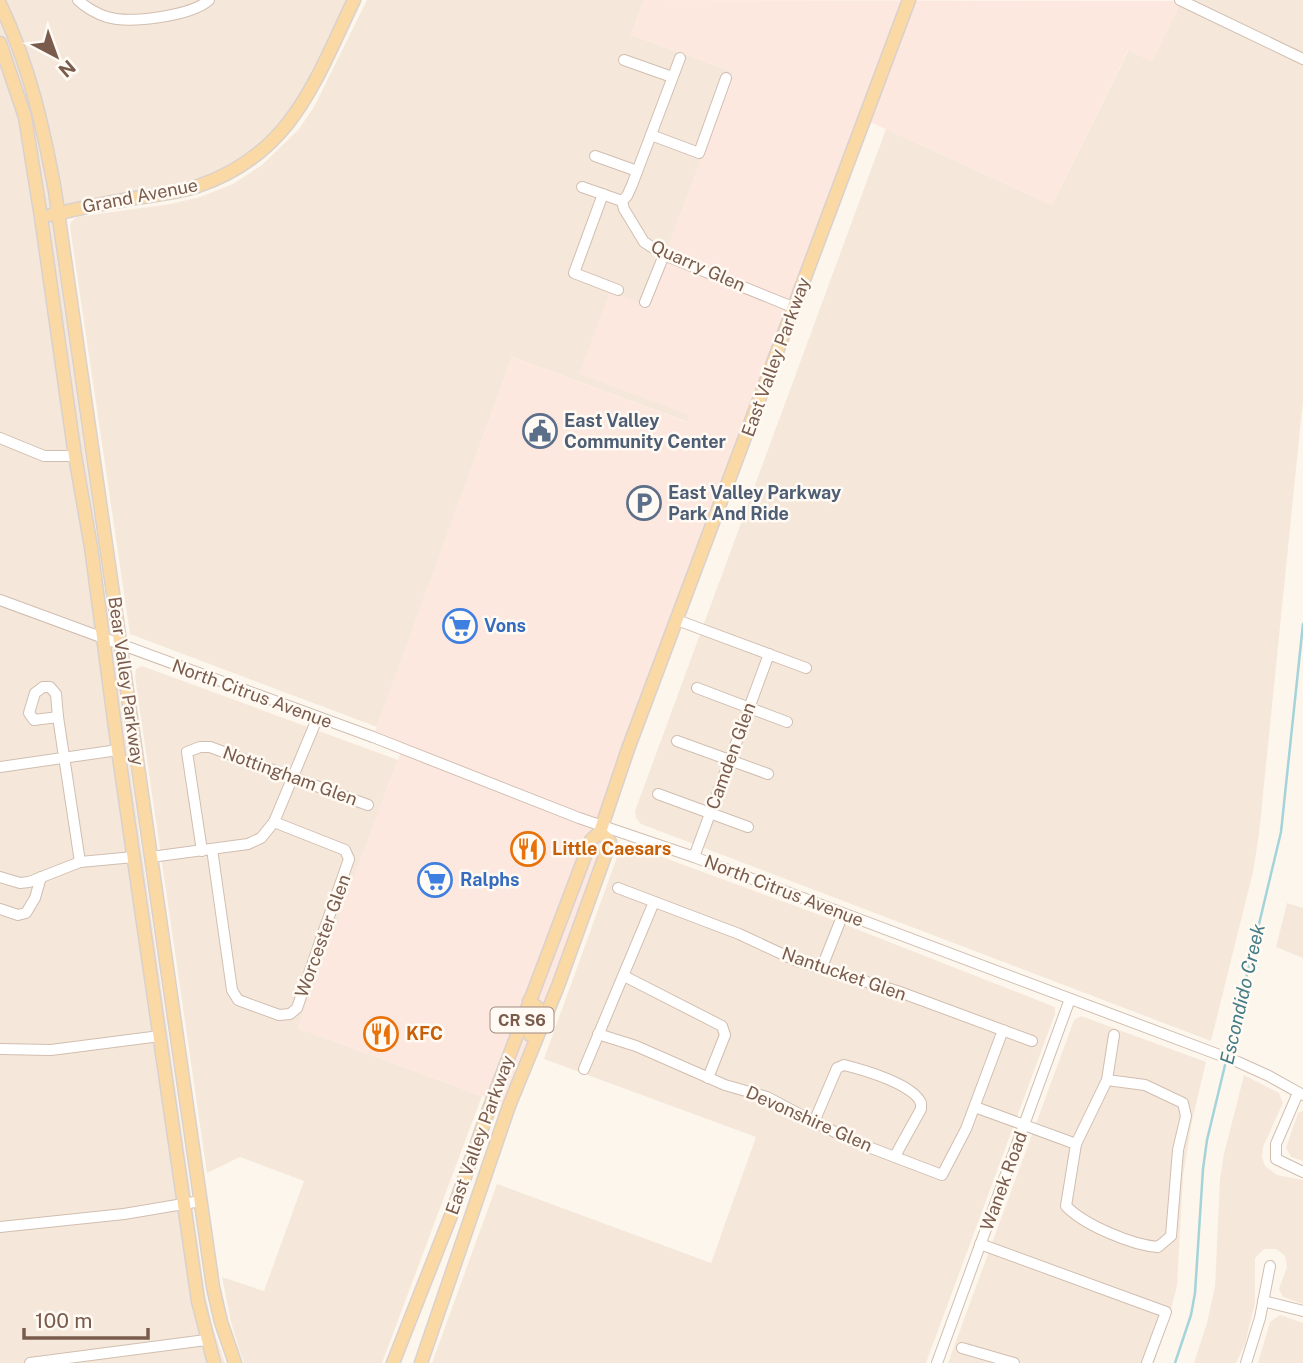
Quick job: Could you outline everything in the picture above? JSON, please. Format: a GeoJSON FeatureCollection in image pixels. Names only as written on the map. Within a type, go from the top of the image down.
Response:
{"type":"FeatureCollection","features":[{"type":"Feature","properties":{"kind":"main road","name":"Grand Avenue"},"geometry":{"type":"LineString","coordinates":[[41,217],[197,187],[245,164],[286,128],[311,90],[354,0]]}},
{"type":"Feature","properties":{"kind":"main road","name":"East Valley Parkway"},"geometry":{"type":"LineString","coordinates":[[393,1363],[591,840],[601,828],[909,0]]}},
{"type":"Feature","properties":{"kind":"main road","name":"Bear Valley Parkway"},"geometry":{"type":"LineString","coordinates":[[0,4],[20,50],[38,104],[58,213],[217,1305],[235,1363]]}},
{"type":"Feature","properties":{"kind":"main road","name":"Bear Valley Parkway"},"geometry":{"type":"LineString","coordinates":[[0,43],[25,117],[91,547],[183,1204],[198,1301],[214,1363]]}},
{"type":"Feature","properties":{"kind":"main road","name":"East Valley Parkway"},"geometry":{"type":"LineString","coordinates":[[421,1363],[479,1192],[610,842],[601,828]]}},
{"type":"Feature","properties":{"kind":"main road"},"geometry":{"type":"LineString","coordinates":[[529,1001],[538,1008],[528,1042],[530,1056]]}},
{"type":"Feature","properties":{"kind":"street"},"geometry":{"type":"LineString","coordinates":[[78,0],[106,17],[129,19],[189,11],[209,0]]}},
{"type":"Feature","properties":{"kind":"street"},"geometry":{"type":"LineString","coordinates":[[1180,0],[1303,59]]}},
{"type":"Feature","properties":{"kind":"street"},"geometry":{"type":"LineString","coordinates":[[582,187],[622,201],[627,196],[680,58]]}},
{"type":"Feature","properties":{"kind":"street"},"geometry":{"type":"LineString","coordinates":[[624,60],[672,78]]}},
{"type":"Feature","properties":{"kind":"street"},"geometry":{"type":"LineString","coordinates":[[651,135],[699,153],[726,78]]}},
{"type":"Feature","properties":{"kind":"street"},"geometry":{"type":"LineString","coordinates":[[595,156],[637,171]]}},
{"type":"Feature","properties":{"kind":"street"},"geometry":{"type":"LineString","coordinates":[[603,194],[574,273],[618,290]]}},
{"type":"Feature","properties":{"kind":"street","name":"Quarry Glen"},"geometry":{"type":"LineString","coordinates":[[622,201],[643,242],[664,255],[795,308]]}},
{"type":"Feature","properties":{"kind":"street"},"geometry":{"type":"LineString","coordinates":[[645,302],[664,255]]}},
{"type":"Feature","properties":{"kind":"street"},"geometry":{"type":"LineString","coordinates":[[0,438],[44,456],[75,456]]}},
{"type":"Feature","properties":{"kind":"street","name":"North Citrus Avenue"},"geometry":{"type":"LineString","coordinates":[[0,600],[317,719],[381,740],[601,828],[694,857],[1238,1062],[1301,1094]]}},
{"type":"Feature","properties":{"kind":"street"},"geometry":{"type":"LineString","coordinates":[[677,620],[806,668]]}},
{"type":"Feature","properties":{"kind":"street","name":"Camden Glen"},"geometry":{"type":"LineString","coordinates":[[694,857],[769,654]]}},
{"type":"Feature","properties":{"kind":"street"},"geometry":{"type":"LineString","coordinates":[[697,688],[787,722]]}},
{"type":"Feature","properties":{"kind":"street"},"geometry":{"type":"LineString","coordinates":[[58,717],[80,862]]}},
{"type":"Feature","properties":{"kind":"street"},"geometry":{"type":"LineString","coordinates":[[151,857],[248,844],[261,838],[274,822],[317,719]]}},
{"type":"Feature","properties":{"kind":"street"},"geometry":{"type":"LineString","coordinates":[[677,741],[768,774]]}},
{"type":"Feature","properties":{"kind":"street","name":"Nottingham Glen"},"geometry":{"type":"LineString","coordinates":[[207,850],[187,752],[200,747],[211,747],[368,805]]}},
{"type":"Feature","properties":{"kind":"street"},"geometry":{"type":"LineString","coordinates":[[0,767],[118,750]]}},
{"type":"Feature","properties":{"kind":"street"},"geometry":{"type":"LineString","coordinates":[[658,794],[748,827]]}},
{"type":"Feature","properties":{"kind":"street","name":"Worcester Glen"},"geometry":{"type":"LineString","coordinates":[[207,850],[232,990],[238,1000],[279,1015],[290,1014],[297,1008],[349,859],[345,850],[274,822]]}},
{"type":"Feature","properties":{"kind":"street"},"geometry":{"type":"LineString","coordinates":[[0,877],[20,883],[80,862],[134,858]]}},
{"type":"Feature","properties":{"kind":"street"},"geometry":{"type":"LineString","coordinates":[[0,909],[18,915],[26,914],[35,898],[41,877]]}},
{"type":"Feature","properties":{"kind":"street","name":"Nantucket Glen"},"geometry":{"type":"LineString","coordinates":[[618,888],[739,934],[797,961],[897,991],[1032,1041]]}},
{"type":"Feature","properties":{"kind":"street"},"geometry":{"type":"LineString","coordinates":[[584,1069],[653,902]]}},
{"type":"Feature","properties":{"kind":"street"},"geometry":{"type":"LineString","coordinates":[[822,968],[843,914]]}},
{"type":"Feature","properties":{"kind":"street"},"geometry":{"type":"LineString","coordinates":[[624,976],[722,1026],[725,1035],[708,1078]]}},
{"type":"Feature","properties":{"kind":"street","name":"Wanek Road"},"geometry":{"type":"LineString","coordinates":[[937,1363],[1070,999]]}},
{"type":"Feature","properties":{"kind":"street"},"geometry":{"type":"LineString","coordinates":[[1003,1030],[975,1107],[1076,1144]]}},
{"type":"Feature","properties":{"kind":"street","name":"Devonshire Glen"},"geometry":{"type":"LineString","coordinates":[[598,1034],[635,1045],[708,1078],[767,1097],[814,1122],[942,1175],[975,1107]]}},
{"type":"Feature","properties":{"kind":"street"},"geometry":{"type":"LineString","coordinates":[[1107,1080],[1145,1085],[1183,1103],[1186,1116],[1178,1150],[1171,1236],[1158,1247],[1113,1233],[1076,1217],[1066,1206],[1076,1144],[1107,1080],[1114,1035]]}},
{"type":"Feature","properties":{"kind":"street"},"geometry":{"type":"LineString","coordinates":[[0,1049],[51,1050],[160,1036]]}},
{"type":"Feature","properties":{"kind":"street"},"geometry":{"type":"LineString","coordinates":[[814,1122],[837,1068],[844,1065],[884,1078],[912,1091],[922,1103],[895,1156]]}},
{"type":"Feature","properties":{"kind":"street"},"geometry":{"type":"LineString","coordinates":[[1301,1094],[1276,1144],[1276,1159],[1303,1172]]}},
{"type":"Feature","properties":{"kind":"street"},"geometry":{"type":"LineString","coordinates":[[0,1227],[111,1215],[201,1201]]}},
{"type":"Feature","properties":{"kind":"street"},"geometry":{"type":"LineString","coordinates":[[980,1244],[1166,1312],[1147,1363]]}},
{"type":"Feature","properties":{"kind":"street"},"geometry":{"type":"LineString","coordinates":[[1246,1363],[1260,1318],[1270,1266]]}},
{"type":"Feature","properties":{"kind":"street"},"geometry":{"type":"LineString","coordinates":[[1263,1301],[1303,1311]]}},
{"type":"Feature","properties":{"kind":"street"},"geometry":{"type":"LineString","coordinates":[[30,1363],[206,1340]]}},
{"type":"Feature","properties":{"kind":"street"},"geometry":{"type":"LineString","coordinates":[[962,1348],[1014,1363]]}},
{"type":"Feature","properties":{"kind":"shaded area"},"geometry":{"type":"Polygon","coordinates":[[[0,0],[354,0],[286,128],[226,175],[51,215],[205,1293],[225,1363],[0,1363],[0,0]]]}},
{"type":"Feature","properties":{"kind":"shaded area"},"geometry":{"type":"Polygon","coordinates":[[[367,0],[644,0],[631,35],[734,72],[646,306],[579,373],[691,415],[688,422],[512,357],[377,727],[130,634],[70,227],[77,217],[200,197],[233,184],[262,165],[299,129],[314,107],[367,0]]]}},
{"type":"Feature","properties":{"kind":"shaded area"},"geometry":{"type":"Polygon","coordinates":[[[644,0],[1182,1],[1152,62],[1128,50],[1052,205],[866,120],[601,824],[610,842],[509,1106],[298,1028],[402,749],[373,737],[512,357],[687,422],[690,415],[579,374],[610,292],[646,305],[734,72],[631,35],[644,0]]]}},
{"type":"Feature","properties":{"kind":"shaded area"},"geometry":{"type":"Polygon","coordinates":[[[1180,0],[1303,0],[1303,400],[1259,834],[1253,872],[1211,1041],[641,824],[635,811],[886,129],[1052,205],[1129,49],[1151,61],[1180,0]]]}},
{"type":"Feature","properties":{"kind":"shaded area"},"geometry":{"type":"Polygon","coordinates":[[[142,666],[398,760],[298,1028],[482,1096],[382,1363],[244,1363],[239,1349],[222,1277],[264,1291],[304,1181],[240,1157],[207,1173],[135,677],[136,669],[142,666]]]}},
{"type":"Feature","properties":{"kind":"shaded area"},"geometry":{"type":"Polygon","coordinates":[[[627,844],[828,918],[1055,1007],[1055,1014],[926,1363],[432,1363],[497,1184],[711,1263],[756,1137],[544,1059],[620,849],[627,844]]]}},
{"type":"Feature","properties":{"kind":"shaded area"},"geometry":{"type":"Polygon","coordinates":[[[1287,903],[1303,908],[1303,958],[1276,947],[1287,903]]]}},
{"type":"Feature","properties":{"kind":"shaded area"},"geometry":{"type":"Polygon","coordinates":[[[1081,1016],[1206,1062],[1183,1176],[1177,1286],[1154,1363],[948,1363],[1074,1020],[1081,1016]]]}},
{"type":"Feature","properties":{"kind":"shaded area"},"geometry":{"type":"Polygon","coordinates":[[[1244,1075],[1279,1093],[1283,1103],[1263,1147],[1265,1166],[1277,1175],[1303,1180],[1303,1304],[1283,1297],[1279,1289],[1287,1267],[1285,1256],[1276,1249],[1264,1249],[1255,1258],[1255,1303],[1245,1344],[1236,1363],[1194,1363],[1215,1286],[1220,1179],[1244,1075]]]}},
{"type":"Feature","properties":{"kind":"shaded area"},"geometry":{"type":"Polygon","coordinates":[[[1303,1111],[1303,1161],[1291,1157],[1286,1148],[1298,1113],[1303,1111]]]}},
{"type":"Feature","properties":{"kind":"shaded area"},"geometry":{"type":"Polygon","coordinates":[[[1280,1315],[1303,1323],[1303,1363],[1258,1363],[1270,1322],[1280,1315]]]}},
{"type":"Feature","properties":{"kind":"waterway","name":"Escondido Creek"},"geometry":{"type":"LineString","coordinates":[[1228,1054],[1281,832],[1303,624]]}},
{"type":"Feature","properties":{"kind":"waterway","name":"Escondido Creek"},"geometry":{"type":"LineString","coordinates":[[1175,1363],[1191,1315],[1195,1293],[1203,1169],[1207,1140],[1226,1061]]}},
{"type":"Feature","properties":{"kind":"place","name":"East Valley Community Center"},"geometry":{"type":"Point","coordinates":[540,431]}},
{"type":"Feature","properties":{"kind":"place","name":"East Valley Parkway Park And Ride"},"geometry":{"type":"Point","coordinates":[644,503]}},
{"type":"Feature","properties":{"kind":"place","name":"Vons"},"geometry":{"type":"Point","coordinates":[460,626]}},
{"type":"Feature","properties":{"kind":"place","name":"Little Caesars"},"geometry":{"type":"Point","coordinates":[528,849]}},
{"type":"Feature","properties":{"kind":"place","name":"Ralphs"},"geometry":{"type":"Point","coordinates":[435,880]}},
{"type":"Feature","properties":{"kind":"place","name":"KFC"},"geometry":{"type":"Point","coordinates":[381,1034]}}]}
